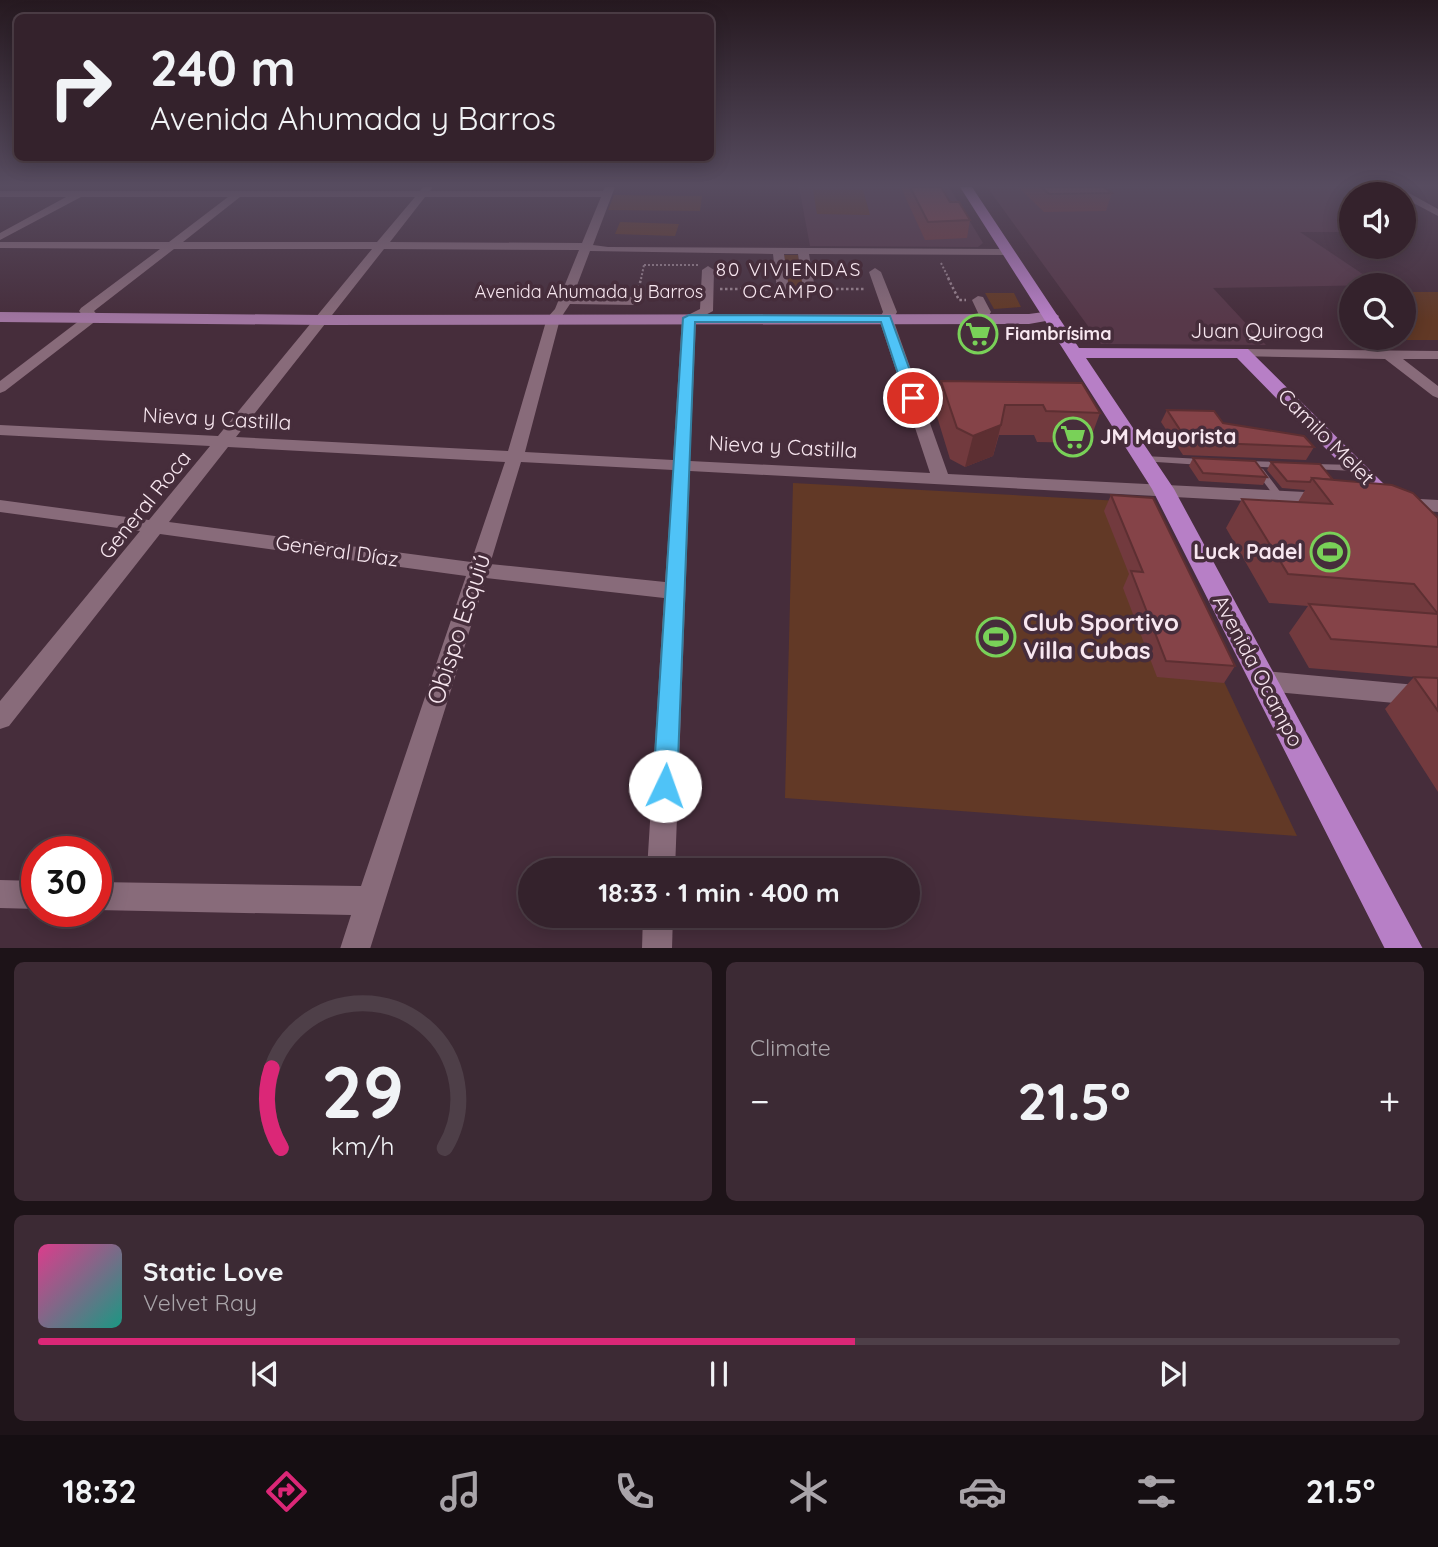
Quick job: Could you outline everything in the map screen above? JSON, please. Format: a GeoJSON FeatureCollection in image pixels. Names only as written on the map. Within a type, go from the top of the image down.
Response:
{"type":"FeatureCollection","features":[{"type":"Feature","properties":{"kind":"main road","name":"Avenida Ocampo"},"geometry":{"type":"LineString","coordinates":[[995,231],[1163,489],[1405,948]]}},
{"type":"Feature","properties":{"kind":"main road","name":"Avenida Ahumada y Barros"},"geometry":{"type":"LineString","coordinates":[[888,315],[981,306],[1051,316]]}},
{"type":"Feature","properties":{"kind":"main road","name":"Avenida Ahumada y Barros"},"geometry":{"type":"LineString","coordinates":[[0,310],[89,314],[325,316],[560,309],[1029,319],[1051,316]]}},
{"type":"Feature","properties":{"kind":"main road","name":"Avenida Ahumada y Barros"},"geometry":{"type":"LineString","coordinates":[[0,317],[89,314]]}},
{"type":"Feature","properties":{"kind":"main road","name":"Juan Quiroga"},"geometry":{"type":"LineString","coordinates":[[1076,353],[1242,354]]}},
{"type":"Feature","properties":{"kind":"main road","name":"Camilo Melet"},"geometry":{"type":"LineString","coordinates":[[1242,354],[1410,522]]}},
{"type":"Feature","properties":{"kind":"street"},"geometry":{"type":"LineString","coordinates":[[0,388],[189,231]]}},
{"type":"Feature","properties":{"kind":"street","name":"General Roca"},"geometry":{"type":"LineString","coordinates":[[0,719],[393,231]]}},
{"type":"Feature","properties":{"kind":"street","name":"Obispo Esquiú"},"geometry":{"type":"LineString","coordinates":[[355,948],[560,309],[594,231]]}},
{"type":"Feature","properties":{"kind":"street"},"geometry":{"type":"LineString","coordinates":[[0,246],[588,247],[647,250],[1008,252]]}},
{"type":"Feature","properties":{"kind":"street"},"geometry":{"type":"LineString","coordinates":[[778,251],[783,289]]}},
{"type":"Feature","properties":{"kind":"street"},"geometry":{"type":"LineString","coordinates":[[803,251],[809,289]]}},
{"type":"Feature","properties":{"kind":"street"},"geometry":{"type":"LineString","coordinates":[[662,858],[681,464],[698,314],[708,267]]}},
{"type":"Feature","properties":{"kind":"street"},"geometry":{"type":"LineString","coordinates":[[875,272],[940,477]]}},
{"type":"Feature","properties":{"kind":"street"},"geometry":{"type":"LineString","coordinates":[[560,309],[637,301]]}},
{"type":"Feature","properties":{"kind":"street","name":"Juan Quiroga"},"geometry":{"type":"LineString","coordinates":[[1242,354],[1438,355]]}},
{"type":"Feature","properties":{"kind":"street"},"geometry":{"type":"LineString","coordinates":[[1389,355],[1438,393]]}},
{"type":"Feature","properties":{"kind":"street","name":"Nieva y Castilla"},"geometry":{"type":"LineString","coordinates":[[0,430],[1341,500]]}},
{"type":"Feature","properties":{"kind":"street"},"geometry":{"type":"LineString","coordinates":[[1366,501],[1438,506]]}},
{"type":"Feature","properties":{"kind":"street","name":"General Díaz"},"geometry":{"type":"LineString","coordinates":[[0,506],[478,570],[674,591]]}},
{"type":"Feature","properties":{"kind":"street"},"geometry":{"type":"LineString","coordinates":[[1264,681],[1438,697]]}},
{"type":"Feature","properties":{"kind":"street"},"geometry":{"type":"LineString","coordinates":[[0,894],[21,895]]}},
{"type":"Feature","properties":{"kind":"street"},"geometry":{"type":"LineString","coordinates":[[112,896],[370,901]]}},
{"type":"Feature","properties":{"kind":"street"},"geometry":{"type":"LineString","coordinates":[[657,948],[658,928]]}},
{"type":"Feature","properties":{"kind":"lane"},"geometry":{"type":"LineString","coordinates":[[1144,459],[1213,462]]}},
{"type":"Feature","properties":{"kind":"lane"},"geometry":{"type":"LineString","coordinates":[[1241,463],[1293,466]]}},
{"type":"Feature","properties":{"kind":"lane"},"geometry":{"type":"LineString","coordinates":[[1255,464],[1278,495]]}},
{"type":"Feature","properties":{"kind":"lane"},"geometry":{"type":"LineString","coordinates":[[1306,466],[1357,468]]}},
{"type":"Feature","properties":{"kind":"path"},"geometry":{"type":"LineString","coordinates":[[637,301],[647,250]]}},
{"type":"Feature","properties":{"kind":"path"},"geometry":{"type":"LineString","coordinates":[[936,251],[959,300],[981,306]]}},
{"type":"Feature","properties":{"kind":"path"},"geometry":{"type":"LineString","coordinates":[[644,265],[708,267]]}},
{"type":"Feature","properties":{"kind":"shaded area"},"geometry":{"type":"Polygon","coordinates":[[[616,231],[677,231],[675,236],[615,234],[616,231]]]}},
{"type":"Feature","properties":{"kind":"shaded area"},"geometry":{"type":"Polygon","coordinates":[[[807,231],[976,231],[983,243],[978,247],[810,246],[807,231]]]}},
{"type":"Feature","properties":{"kind":"shaded area"},"geometry":{"type":"Polygon","coordinates":[[[1019,231],[1339,231],[1300,232],[1361,273],[1339,273],[1339,286],[1213,288],[1266,345],[1101,344],[1019,231]]]}},
{"type":"Feature","properties":{"kind":"shaded area"},"geometry":{"type":"Polygon","coordinates":[[[784,255],[798,255],[804,287],[788,287],[784,255]]]}},
{"type":"Feature","properties":{"kind":"shaded area"},"geometry":{"type":"Polygon","coordinates":[[[1416,292],[1438,292],[1438,340],[1416,340],[1416,292]]]}},
{"type":"Feature","properties":{"kind":"shaded area"},"geometry":{"type":"Polygon","coordinates":[[[985,293],[1014,293],[1021,307],[994,309],[985,293]]]}},
{"type":"Feature","properties":{"kind":"shaded area","name":"Club Sportivo Villa Cubas"},"geometry":{"type":"Polygon","coordinates":[[[793,483],[1139,502],[1297,836],[785,798],[793,483]]]}},
{"type":"Feature","properties":{"kind":"building"},"geometry":{"type":"Polygon","coordinates":[[[941,381],[1082,383],[1100,413],[1046,411],[1043,405],[1005,405],[1001,425],[973,436],[957,428],[941,381]]]}},
{"type":"Feature","properties":{"kind":"building"},"geometry":{"type":"Polygon","coordinates":[[[1167,410],[1214,411],[1223,423],[1304,436],[1314,447],[1188,442],[1167,410]]]}},
{"type":"Feature","properties":{"kind":"building"},"geometry":{"type":"Polygon","coordinates":[[[1193,458],[1255,461],[1267,477],[1203,473],[1193,458]]]}},
{"type":"Feature","properties":{"kind":"building"},"geometry":{"type":"Polygon","coordinates":[[[1271,462],[1320,464],[1333,480],[1312,478],[1310,482],[1287,481],[1271,462]]]}},
{"type":"Feature","properties":{"kind":"building"},"geometry":{"type":"Polygon","coordinates":[[[1312,478],[1392,485],[1413,493],[1438,518],[1438,614],[1414,584],[1288,574],[1242,499],[1332,504],[1312,478]]]}},
{"type":"Feature","properties":{"kind":"building"},"geometry":{"type":"Polygon","coordinates":[[[1111,495],[1153,498],[1235,666],[1166,661],[1131,571],[1143,572],[1111,495]]]}},
{"type":"Feature","properties":{"kind":"building"},"geometry":{"type":"Polygon","coordinates":[[[1309,604],[1438,614],[1438,647],[1331,639],[1309,604]]]}},
{"type":"Feature","properties":{"kind":"building"},"geometry":{"type":"Polygon","coordinates":[[[1414,677],[1438,678],[1438,711],[1414,677]]]}},
{"type":"Feature","properties":{"kind":"place","name":"Fiambrísima"},"geometry":{"type":"Point","coordinates":[978,334]}},
{"type":"Feature","properties":{"kind":"place","name":"JM Mayorista"},"geometry":{"type":"Point","coordinates":[1073,437]}},
{"type":"Feature","properties":{"kind":"place","name":"Luck Padel"},"geometry":{"type":"Point","coordinates":[1330,552]}},
{"type":"Feature","properties":{"kind":"place","name":"Club Sportivo Villa Cubas"},"geometry":{"type":"Point","coordinates":[996,637]}},
{"type":"Feature","properties":{"kind":"district","name":"80 VIVIENDAS OCAMPO"},"geometry":{"type":"Point","coordinates":[789,280]}},
{"type":"Feature","properties":{"kind":"route"},"geometry":{"type":"LineString","coordinates":[[665,786],[689,318],[886,319],[913,398]]}}]}
